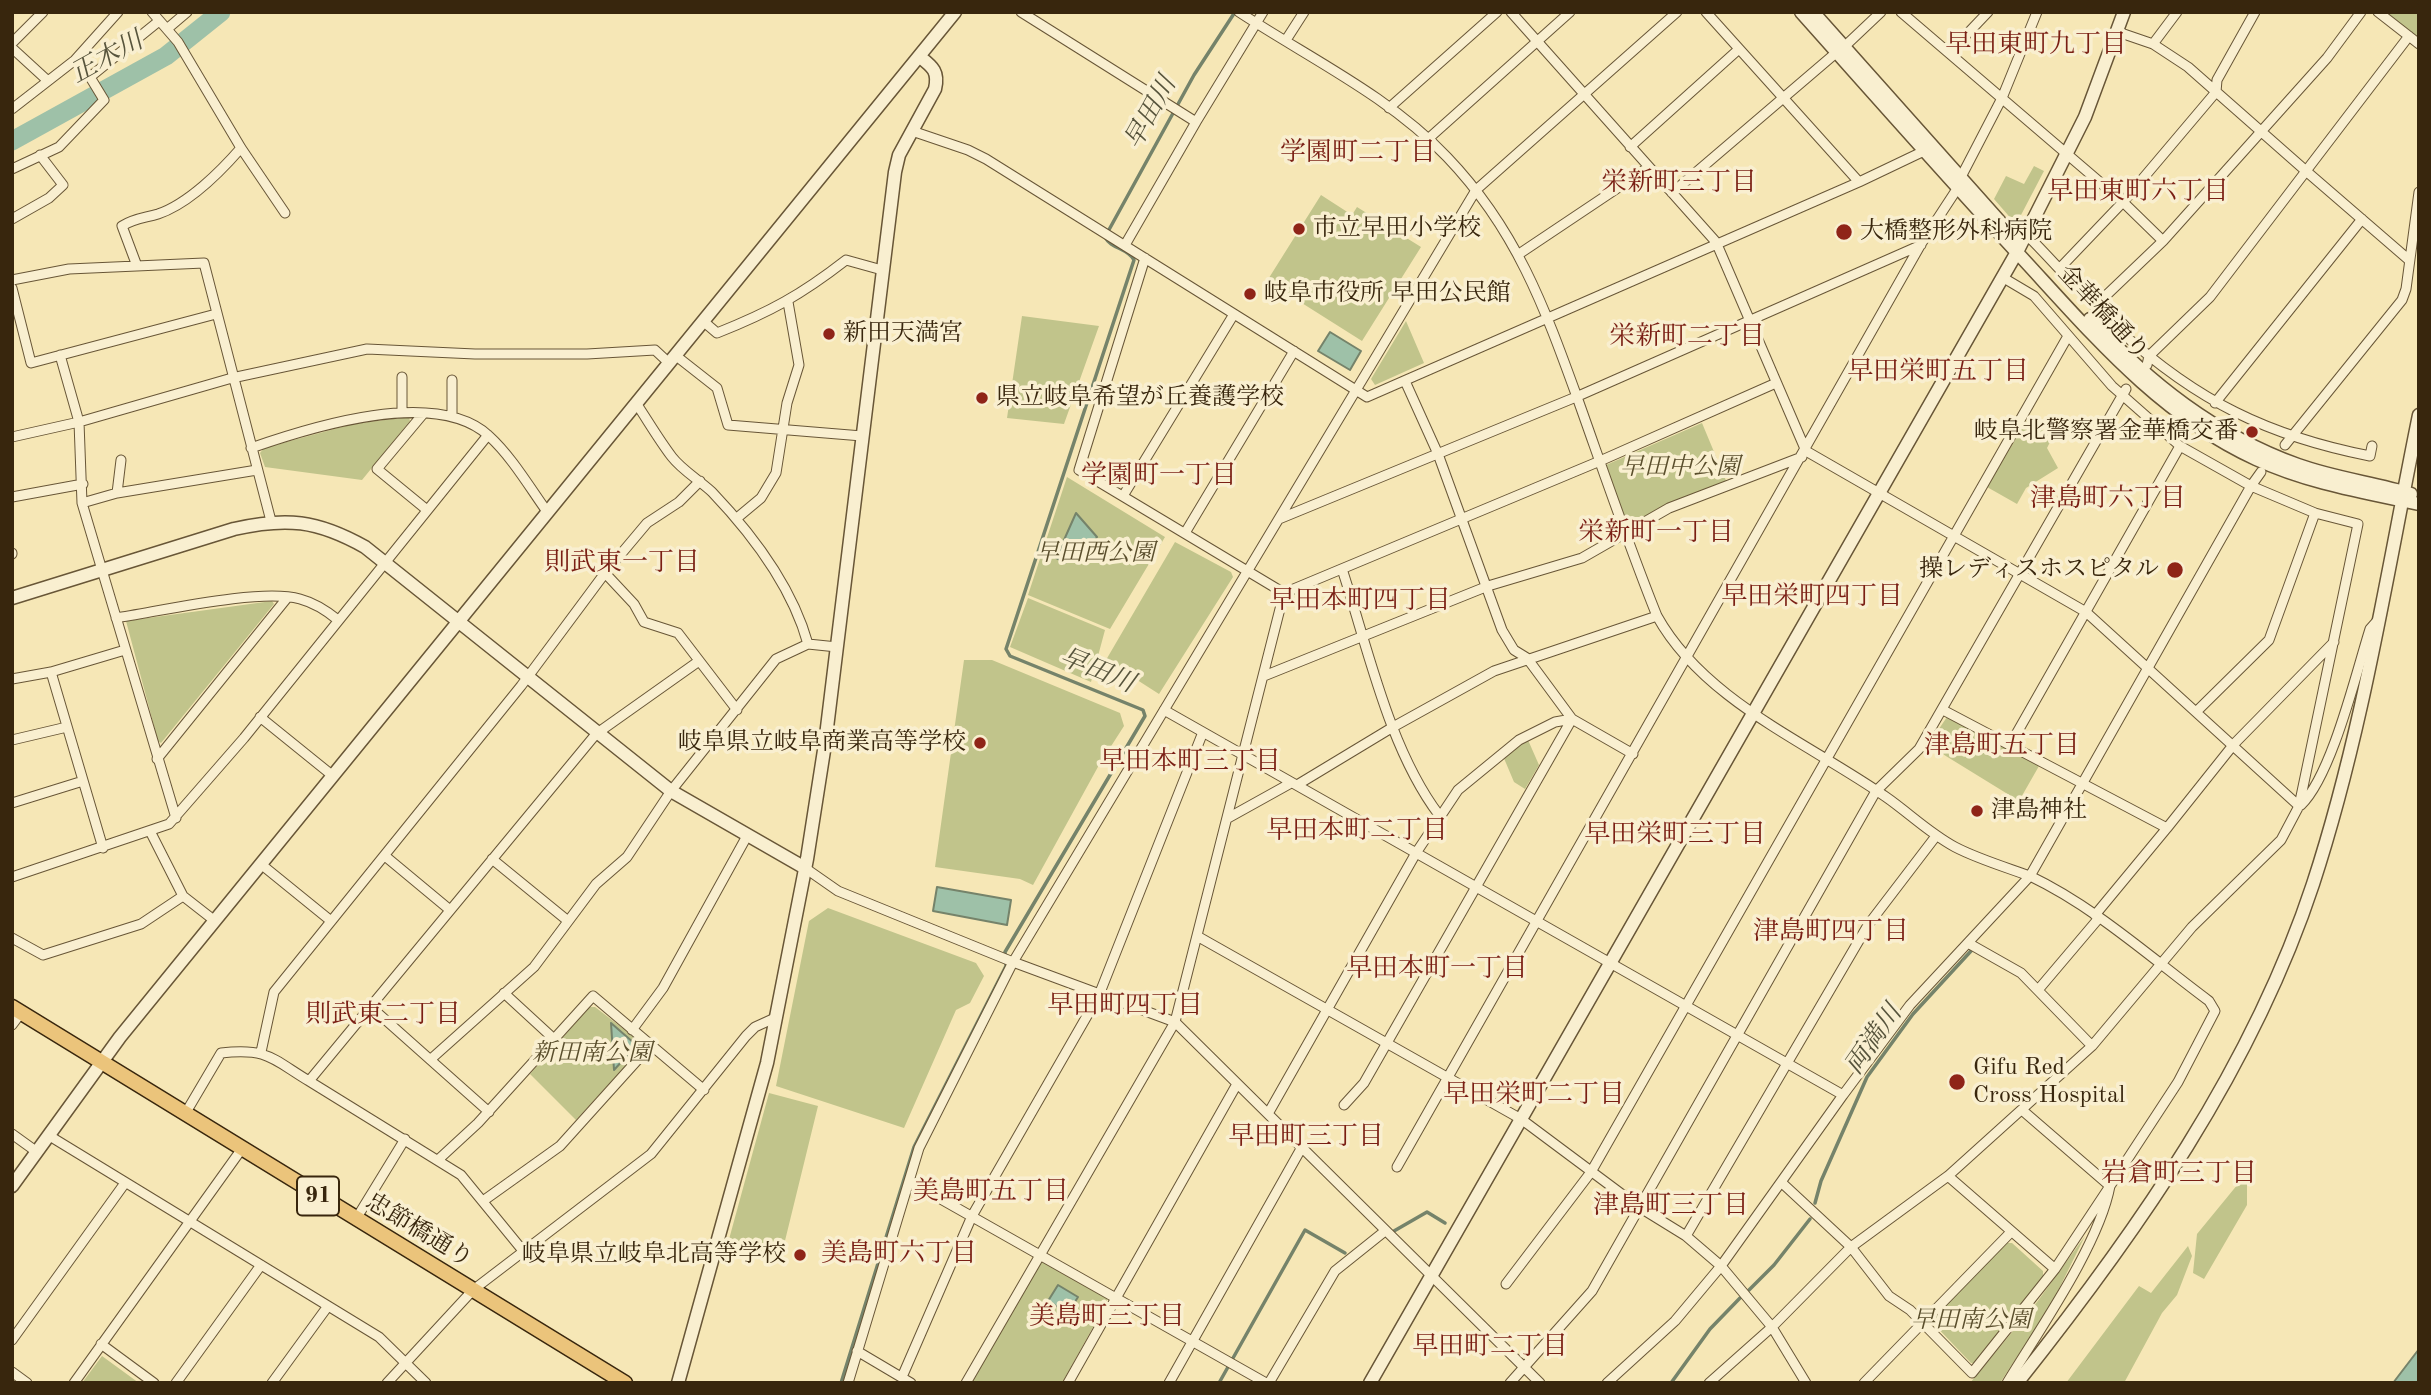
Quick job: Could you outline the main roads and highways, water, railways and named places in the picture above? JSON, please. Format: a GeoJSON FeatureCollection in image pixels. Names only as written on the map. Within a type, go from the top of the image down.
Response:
{"type":"FeatureCollection","features":[{"type":"Feature","properties":{"kind":"main road","name":"忠節橋通り"},"geometry":{"type":"LineString","coordinates":[[15,1015],[102,1062],[241,1150],[625,1383]]}},
{"type":"Feature","properties":{"kind":"waterway","name":"正木川"},"geometry":{"type":"LineString","coordinates":[[12,141],[166,56],[221,12]]}},
{"type":"Feature","properties":{"kind":"waterway","name":"早田川"},"geometry":{"type":"LineString","coordinates":[[841,1383],[914,1147],[1006,966],[1005,952],[1145,716],[1143,710],[1010,656],[1006,649],[1134,260],[1105,237],[1194,75],[1235,12]]}},
{"type":"Feature","properties":{"kind":"waterway","name":"両満川"},"geometry":{"type":"LineString","coordinates":[[1815,1203],[1821,1181],[1867,1077],[1913,1014],[1971,951]]}},
{"type":"Feature","properties":{"kind":"waterway"},"geometry":{"type":"LineString","coordinates":[[1394,1231],[1427,1212],[1445,1223]]}},
{"type":"Feature","properties":{"kind":"waterway","name":"両満川"},"geometry":{"type":"LineString","coordinates":[[1749,1290],[1774,1265],[1810,1219]]}},
{"type":"Feature","properties":{"kind":"waterway"},"geometry":{"type":"LineString","coordinates":[[1219,1383],[1305,1230],[1345,1253]]}},
{"type":"Feature","properties":{"kind":"waterway","name":"両満川"},"geometry":{"type":"LineString","coordinates":[[1671,1383],[1710,1329],[1740,1298]]}},
{"type":"Feature","properties":{"kind":"place","name":"市立早田小学校"},"geometry":{"type":"Point","coordinates":[1299,229]}},
{"type":"Feature","properties":{"kind":"place","name":"大橋整形外科病院"},"geometry":{"type":"Point","coordinates":[1844,232]}},
{"type":"Feature","properties":{"kind":"place","name":"岐阜市役所 早田公民館"},"geometry":{"type":"Point","coordinates":[1250,294]}},
{"type":"Feature","properties":{"kind":"place","name":"新田天満宮"},"geometry":{"type":"Point","coordinates":[829,334]}},
{"type":"Feature","properties":{"kind":"place","name":"県立岐阜希望が丘養護学校"},"geometry":{"type":"Point","coordinates":[982,398]}},
{"type":"Feature","properties":{"kind":"place","name":"岐阜北警察署金華橋交番"},"geometry":{"type":"Point","coordinates":[2252,432]}},
{"type":"Feature","properties":{"kind":"place","name":"操レディスホスピタル"},"geometry":{"type":"Point","coordinates":[2175,570]}},
{"type":"Feature","properties":{"kind":"place","name":"岐阜県立岐阜商業高等学校"},"geometry":{"type":"Point","coordinates":[980,743]}},
{"type":"Feature","properties":{"kind":"place","name":"津島神社"},"geometry":{"type":"Point","coordinates":[1977,811]}},
{"type":"Feature","properties":{"kind":"place","name":"Gifu Red Cross Hospital"},"geometry":{"type":"Point","coordinates":[1957,1082]}},
{"type":"Feature","properties":{"kind":"place","name":"岐阜県立岐阜北高等学校"},"geometry":{"type":"Point","coordinates":[800,1255]}},
{"type":"Feature","properties":{"kind":"district","name":"早田東町九丁目"},"geometry":{"type":"Point","coordinates":[2036,45]}},
{"type":"Feature","properties":{"kind":"district","name":"学園町二丁目"},"geometry":{"type":"Point","coordinates":[1358,153]}},
{"type":"Feature","properties":{"kind":"district","name":"栄新町三丁目"},"geometry":{"type":"Point","coordinates":[1679,183]}},
{"type":"Feature","properties":{"kind":"district","name":"早田東町六丁目"},"geometry":{"type":"Point","coordinates":[2138,192]}},
{"type":"Feature","properties":{"kind":"district","name":"栄新町二丁目"},"geometry":{"type":"Point","coordinates":[1687,337]}},
{"type":"Feature","properties":{"kind":"district","name":"早田栄町五丁目"},"geometry":{"type":"Point","coordinates":[1938,372]}},
{"type":"Feature","properties":{"kind":"district","name":"学園町一丁目"},"geometry":{"type":"Point","coordinates":[1159,476]}},
{"type":"Feature","properties":{"kind":"district","name":"津島町六丁目"},"geometry":{"type":"Point","coordinates":[2108,499]}},
{"type":"Feature","properties":{"kind":"district","name":"栄新町一丁目"},"geometry":{"type":"Point","coordinates":[1656,533]}},
{"type":"Feature","properties":{"kind":"district","name":"則武東一丁目"},"geometry":{"type":"Point","coordinates":[622,563]}},
{"type":"Feature","properties":{"kind":"district","name":"早田栄町四丁目"},"geometry":{"type":"Point","coordinates":[1812,597]}},
{"type":"Feature","properties":{"kind":"district","name":"早田本町四丁目"},"geometry":{"type":"Point","coordinates":[1360,601]}},
{"type":"Feature","properties":{"kind":"district","name":"津島町五丁目"},"geometry":{"type":"Point","coordinates":[2002,746]}},
{"type":"Feature","properties":{"kind":"district","name":"早田本町三丁目"},"geometry":{"type":"Point","coordinates":[1190,762]}},
{"type":"Feature","properties":{"kind":"district","name":"早田本町二丁目"},"geometry":{"type":"Point","coordinates":[1357,831]}},
{"type":"Feature","properties":{"kind":"district","name":"早田栄町三丁目"},"geometry":{"type":"Point","coordinates":[1675,835]}},
{"type":"Feature","properties":{"kind":"district","name":"津島町四丁目"},"geometry":{"type":"Point","coordinates":[1831,932]}},
{"type":"Feature","properties":{"kind":"district","name":"早田本町一丁目"},"geometry":{"type":"Point","coordinates":[1437,969]}},
{"type":"Feature","properties":{"kind":"district","name":"早田町四丁目"},"geometry":{"type":"Point","coordinates":[1125,1006]}},
{"type":"Feature","properties":{"kind":"district","name":"則武東二丁目"},"geometry":{"type":"Point","coordinates":[383,1015]}},
{"type":"Feature","properties":{"kind":"district","name":"早田栄町二丁目"},"geometry":{"type":"Point","coordinates":[1534,1095]}},
{"type":"Feature","properties":{"kind":"district","name":"早田町三丁目"},"geometry":{"type":"Point","coordinates":[1306,1137]}},
{"type":"Feature","properties":{"kind":"district","name":"岩倉町三丁目"},"geometry":{"type":"Point","coordinates":[2179,1174]}},
{"type":"Feature","properties":{"kind":"district","name":"美島町五丁目"},"geometry":{"type":"Point","coordinates":[991,1192]}},
{"type":"Feature","properties":{"kind":"district","name":"津島町三丁目"},"geometry":{"type":"Point","coordinates":[1671,1206]}},
{"type":"Feature","properties":{"kind":"district","name":"美島町六丁目"},"geometry":{"type":"Point","coordinates":[899,1254]}},
{"type":"Feature","properties":{"kind":"district","name":"美島町三丁目"},"geometry":{"type":"Point","coordinates":[1107,1317]}},
{"type":"Feature","properties":{"kind":"district","name":"早田町二丁目"},"geometry":{"type":"Point","coordinates":[1490,1347]}},
{"type":"Feature","properties":{"kind":"park label","name":"早田中公園"},"geometry":{"type":"Point","coordinates":[1680,468]}},
{"type":"Feature","properties":{"kind":"park label","name":"早田西公園"},"geometry":{"type":"Point","coordinates":[1095,554]}},
{"type":"Feature","properties":{"kind":"park label","name":"新田南公園"},"geometry":{"type":"Point","coordinates":[592,1054]}},
{"type":"Feature","properties":{"kind":"park label","name":"早田南公園"},"geometry":{"type":"Point","coordinates":[1971,1321]}}]}
